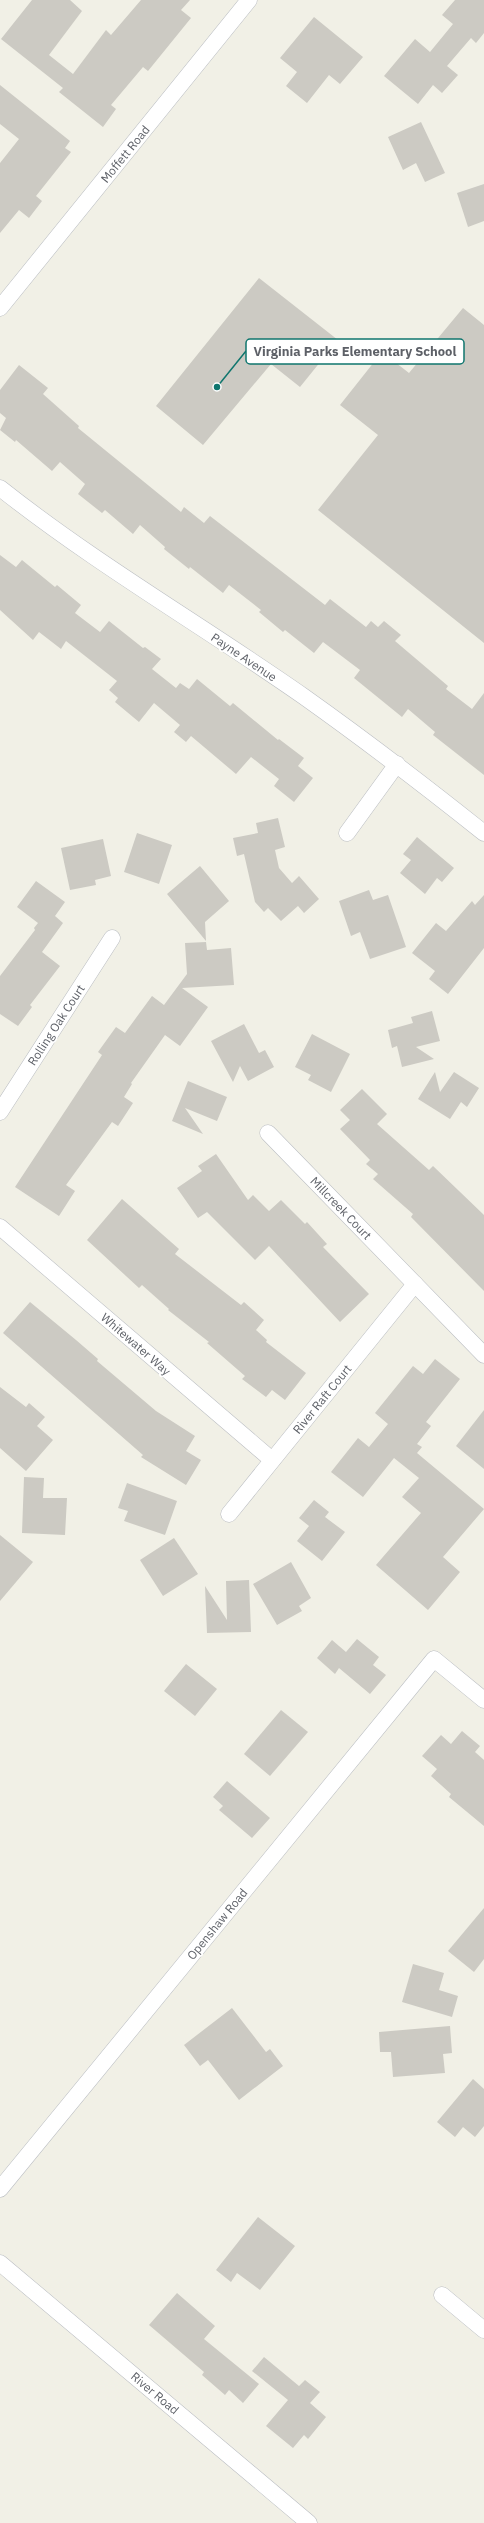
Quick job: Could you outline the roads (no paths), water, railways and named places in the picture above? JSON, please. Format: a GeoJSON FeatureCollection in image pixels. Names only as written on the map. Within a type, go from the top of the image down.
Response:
{"type":"FeatureCollection","features":[{"type":"Feature","properties":{"kind":"street","name":"Moffett Road"},"geometry":{"type":"LineString","coordinates":[[0,308],[249,0]]}},
{"type":"Feature","properties":{"kind":"street","name":"Payne Avenue"},"geometry":{"type":"LineString","coordinates":[[0,488],[106,565],[303,696],[397,764],[484,833]]}},
{"type":"Feature","properties":{"kind":"street"},"geometry":{"type":"LineString","coordinates":[[347,833],[397,764]]}},
{"type":"Feature","properties":{"kind":"street","name":"Rolling Oak Court"},"geometry":{"type":"LineString","coordinates":[[0,1112],[112,938]]}},
{"type":"Feature","properties":{"kind":"street","name":"Millcreek Court"},"geometry":{"type":"LineString","coordinates":[[268,1133],[484,1355]]}},
{"type":"Feature","properties":{"kind":"street","name":"Whitewater Way"},"geometry":{"type":"LineString","coordinates":[[0,1227],[272,1460]]}},
{"type":"Feature","properties":{"kind":"street","name":"River Raft Court"},"geometry":{"type":"LineString","coordinates":[[228,1514],[415,1284]]}},
{"type":"Feature","properties":{"kind":"street","name":"Openshaw Road"},"geometry":{"type":"LineString","coordinates":[[0,2189],[434,1659],[484,1700]]}},
{"type":"Feature","properties":{"kind":"street","name":"River Road"},"geometry":{"type":"LineString","coordinates":[[0,2263],[309,2523]]}},
{"type":"Feature","properties":{"kind":"street"},"geometry":{"type":"LineString","coordinates":[[442,2295],[484,2330]]}},
{"type":"Feature","properties":{"kind":"place","name":"Virginia Parks Elementary School"},"geometry":{"type":"Point","coordinates":[217,387]}}]}
